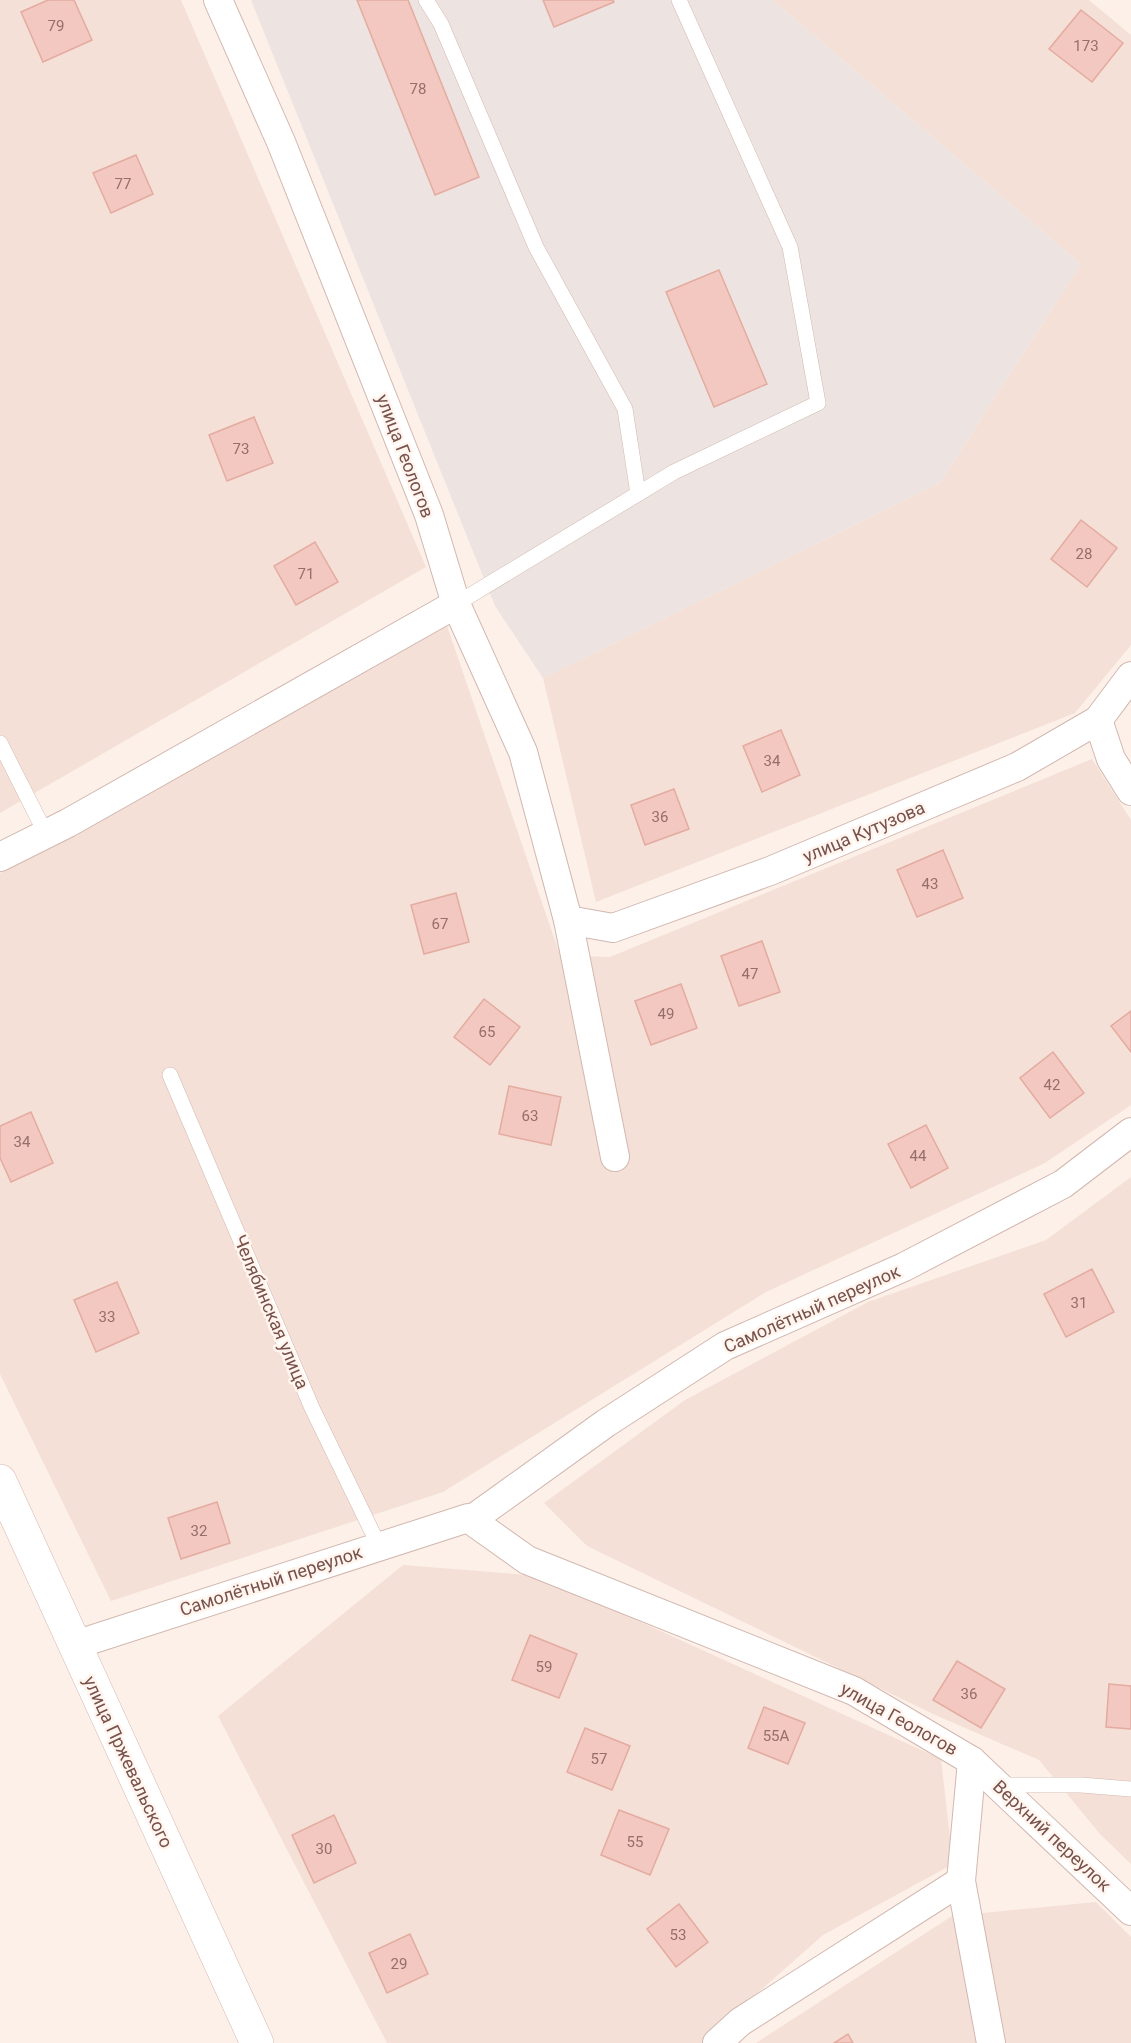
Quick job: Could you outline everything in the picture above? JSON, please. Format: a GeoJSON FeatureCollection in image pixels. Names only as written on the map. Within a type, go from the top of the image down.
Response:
{"type":"FeatureCollection","features":[{"type":"Feature","properties":{"kind":"street","name":"улица Геологов"},"geometry":{"type":"LineString","coordinates":[[218,0],[281,142],[429,515],[456,604],[523,752],[568,920],[615,1157]]}},
{"type":"Feature","properties":{"kind":"street"},"geometry":{"type":"LineString","coordinates":[[0,857],[46,834],[456,604]]}},
{"type":"Feature","properties":{"kind":"street","name":"улица Кутузова"},"geometry":{"type":"LineString","coordinates":[[568,920],[613,928],[770,871],[1017,767],[1098,720],[1131,676]]}},
{"type":"Feature","properties":{"kind":"street"},"geometry":{"type":"LineString","coordinates":[[1098,720],[1111,759],[1131,791]]}},
{"type":"Feature","properties":{"kind":"street","name":"Самолётный переулок"},"geometry":{"type":"LineString","coordinates":[[75,1645],[469,1519],[606,1424],[725,1346],[904,1267],[1063,1184],[1131,1132]]}},
{"type":"Feature","properties":{"kind":"street","name":"улица Пржевальского"},"geometry":{"type":"LineString","coordinates":[[0,1481],[257,2043]]}},
{"type":"Feature","properties":{"kind":"street","name":"улица Геологов"},"geometry":{"type":"LineString","coordinates":[[469,1519],[527,1560],[854,1691],[972,1761],[961,1881],[991,2043]]}},
{"type":"Feature","properties":{"kind":"street","name":"Верхний переулок"},"geometry":{"type":"LineString","coordinates":[[972,1761],[1131,1911]]}},
{"type":"Feature","properties":{"kind":"street"},"geometry":{"type":"LineString","coordinates":[[717,2043],[740,2022],[961,1881]]}},
{"type":"Feature","properties":{"kind":"lane"},"geometry":{"type":"LineString","coordinates":[[426,0],[441,24],[536,247],[625,409],[638,494]]}},
{"type":"Feature","properties":{"kind":"lane"},"geometry":{"type":"LineString","coordinates":[[456,604],[674,472],[818,403],[790,247],[679,0]]}},
{"type":"Feature","properties":{"kind":"lane"},"geometry":{"type":"LineString","coordinates":[[0,743],[46,834]]}},
{"type":"Feature","properties":{"kind":"lane","name":"Челябинская улица"},"geometry":{"type":"LineString","coordinates":[[170,1075],[312,1408],[379,1546]]}},
{"type":"Feature","properties":{"kind":"lane"},"geometry":{"type":"LineString","coordinates":[[997,1785],[1081,1785],[1131,1789]]}},
{"type":"Feature","properties":{"kind":"shaded area"},"geometry":{"type":"Polygon","coordinates":[[[0,0],[181,0],[426,567],[0,813],[0,0]]]}},
{"type":"Feature","properties":{"kind":"shaded area"},"geometry":{"type":"Polygon","coordinates":[[[251,0],[773,0],[1081,264],[940,483],[543,678],[495,606],[251,0]]]}},
{"type":"Feature","properties":{"kind":"shaded area"},"geometry":{"type":"Polygon","coordinates":[[[773,0],[1089,0],[1131,35],[1131,645],[1075,713],[596,902],[543,678],[940,483],[1081,264],[773,0]]]}},
{"type":"Feature","properties":{"kind":"shaded area"},"geometry":{"type":"Polygon","coordinates":[[[447,626],[560,955],[610,957],[1092,759],[1131,820],[1131,1105],[1045,1163],[766,1292],[443,1492],[111,1601],[0,1374],[0,873],[447,626]]]}},
{"type":"Feature","properties":{"kind":"shaded area"},"geometry":{"type":"Polygon","coordinates":[[[1131,1177],[1131,1864],[1100,1834],[1039,1760],[933,1714],[587,1546],[544,1503],[685,1400],[868,1302],[1046,1240],[1131,1177]]]}},
{"type":"Feature","properties":{"kind":"shaded area"},"geometry":{"type":"Polygon","coordinates":[[[403,1565],[540,1576],[941,1759],[953,1864],[823,1935],[701,2043],[387,2043],[218,1716],[403,1565]]]}},
{"type":"Feature","properties":{"kind":"shaded area"},"geometry":{"type":"Polygon","coordinates":[[[1096,1902],[1131,1937],[1131,2043],[756,2043],[952,1916],[1096,1902]]]}},
{"type":"Feature","properties":{"kind":"building"},"geometry":{"type":"Polygon","coordinates":[[[48,0],[74,0],[92,40],[43,62],[21,12],[48,0]]]}},
{"type":"Feature","properties":{"kind":"building"},"geometry":{"type":"Polygon","coordinates":[[[357,0],[408,0],[479,177],[435,195],[357,0]]]}},
{"type":"Feature","properties":{"kind":"building"},"geometry":{"type":"Polygon","coordinates":[[[543,0],[613,0],[614,2],[554,27],[543,0]]]}},
{"type":"Feature","properties":{"kind":"building"},"geometry":{"type":"Polygon","coordinates":[[[1081,10],[1123,43],[1092,82],[1049,49],[1081,10]]]}},
{"type":"Feature","properties":{"kind":"building"},"geometry":{"type":"Polygon","coordinates":[[[136,155],[153,194],[111,213],[93,173],[136,155]]]}},
{"type":"Feature","properties":{"kind":"building"},"geometry":{"type":"Polygon","coordinates":[[[719,270],[767,384],[714,407],[666,292],[719,270]]]}},
{"type":"Feature","properties":{"kind":"building"},"geometry":{"type":"Polygon","coordinates":[[[254,417],[273,463],[227,481],[209,435],[254,417]]]}},
{"type":"Feature","properties":{"kind":"building"},"geometry":{"type":"Polygon","coordinates":[[[1081,520],[1117,548],[1087,587],[1051,559],[1081,520]]]}},
{"type":"Feature","properties":{"kind":"building"},"geometry":{"type":"Polygon","coordinates":[[[315,542],[338,582],[296,605],[274,566],[315,542]]]}},
{"type":"Feature","properties":{"kind":"building"},"geometry":{"type":"Polygon","coordinates":[[[781,730],[800,775],[762,792],[743,746],[781,730]]]}},
{"type":"Feature","properties":{"kind":"building"},"geometry":{"type":"Polygon","coordinates":[[[674,789],[689,829],[645,845],[631,805],[674,789]]]}},
{"type":"Feature","properties":{"kind":"building"},"geometry":{"type":"Polygon","coordinates":[[[943,850],[963,898],[917,917],[897,870],[943,850]]]}},
{"type":"Feature","properties":{"kind":"building"},"geometry":{"type":"Polygon","coordinates":[[[456,893],[469,942],[424,954],[411,905],[456,893]]]}},
{"type":"Feature","properties":{"kind":"building"},"geometry":{"type":"Polygon","coordinates":[[[762,941],[780,992],[739,1006],[721,956],[762,941]]]}},
{"type":"Feature","properties":{"kind":"building"},"geometry":{"type":"Polygon","coordinates":[[[681,984],[697,1028],[651,1045],[635,1001],[681,984]]]}},
{"type":"Feature","properties":{"kind":"building"},"geometry":{"type":"Polygon","coordinates":[[[484,999],[520,1027],[490,1065],[454,1037],[484,999]]]}},
{"type":"Feature","properties":{"kind":"building"},"geometry":{"type":"Polygon","coordinates":[[[1131,1011],[1131,1052],[1111,1026],[1131,1011]]]}},
{"type":"Feature","properties":{"kind":"building"},"geometry":{"type":"Polygon","coordinates":[[[1053,1052],[1084,1093],[1050,1118],[1020,1078],[1053,1052]]]}},
{"type":"Feature","properties":{"kind":"building"},"geometry":{"type":"Polygon","coordinates":[[[509,1086],[561,1097],[551,1145],[499,1134],[509,1086]]]}},
{"type":"Feature","properties":{"kind":"building"},"geometry":{"type":"Polygon","coordinates":[[[31,1112],[53,1163],[11,1182],[0,1158],[0,1126],[31,1112]]]}},
{"type":"Feature","properties":{"kind":"building"},"geometry":{"type":"Polygon","coordinates":[[[926,1125],[948,1168],[911,1188],[888,1144],[926,1125]]]}},
{"type":"Feature","properties":{"kind":"building"},"geometry":{"type":"Polygon","coordinates":[[[1092,1269],[1114,1312],[1066,1337],[1044,1294],[1092,1269]]]}},
{"type":"Feature","properties":{"kind":"building"},"geometry":{"type":"Polygon","coordinates":[[[117,1282],[139,1333],[96,1352],[74,1300],[117,1282]]]}},
{"type":"Feature","properties":{"kind":"building"},"geometry":{"type":"Polygon","coordinates":[[[217,1502],[230,1543],[181,1559],[168,1518],[217,1502]]]}},
{"type":"Feature","properties":{"kind":"building"},"geometry":{"type":"Polygon","coordinates":[[[530,1635],[577,1654],[559,1698],[512,1680],[530,1635]]]}},
{"type":"Feature","properties":{"kind":"building"},"geometry":{"type":"Polygon","coordinates":[[[957,1661],[1005,1689],[981,1728],[933,1700],[957,1661]]]}},
{"type":"Feature","properties":{"kind":"building"},"geometry":{"type":"Polygon","coordinates":[[[1109,1684],[1131,1686],[1131,1729],[1106,1727],[1109,1684]]]}},
{"type":"Feature","properties":{"kind":"building"},"geometry":{"type":"Polygon","coordinates":[[[764,1707],[805,1723],[788,1764],[748,1748],[764,1707]]]}},
{"type":"Feature","properties":{"kind":"building"},"geometry":{"type":"Polygon","coordinates":[[[585,1728],[630,1746],[612,1790],[567,1772],[585,1728]]]}},
{"type":"Feature","properties":{"kind":"building"},"geometry":{"type":"Polygon","coordinates":[[[619,1810],[669,1829],[650,1875],[601,1855],[619,1810]]]}},
{"type":"Feature","properties":{"kind":"building"},"geometry":{"type":"Polygon","coordinates":[[[334,1815],[356,1863],[314,1883],[292,1835],[334,1815]]]}},
{"type":"Feature","properties":{"kind":"building"},"geometry":{"type":"Polygon","coordinates":[[[679,1904],[708,1942],[676,1967],[647,1929],[679,1904]]]}},
{"type":"Feature","properties":{"kind":"building"},"geometry":{"type":"Polygon","coordinates":[[[410,1934],[428,1974],[387,1993],[369,1953],[410,1934]]]}},
{"type":"Feature","properties":{"kind":"building"},"geometry":{"type":"Polygon","coordinates":[[[848,2034],[853,2043],[834,2043],[848,2034]]]}}]}
